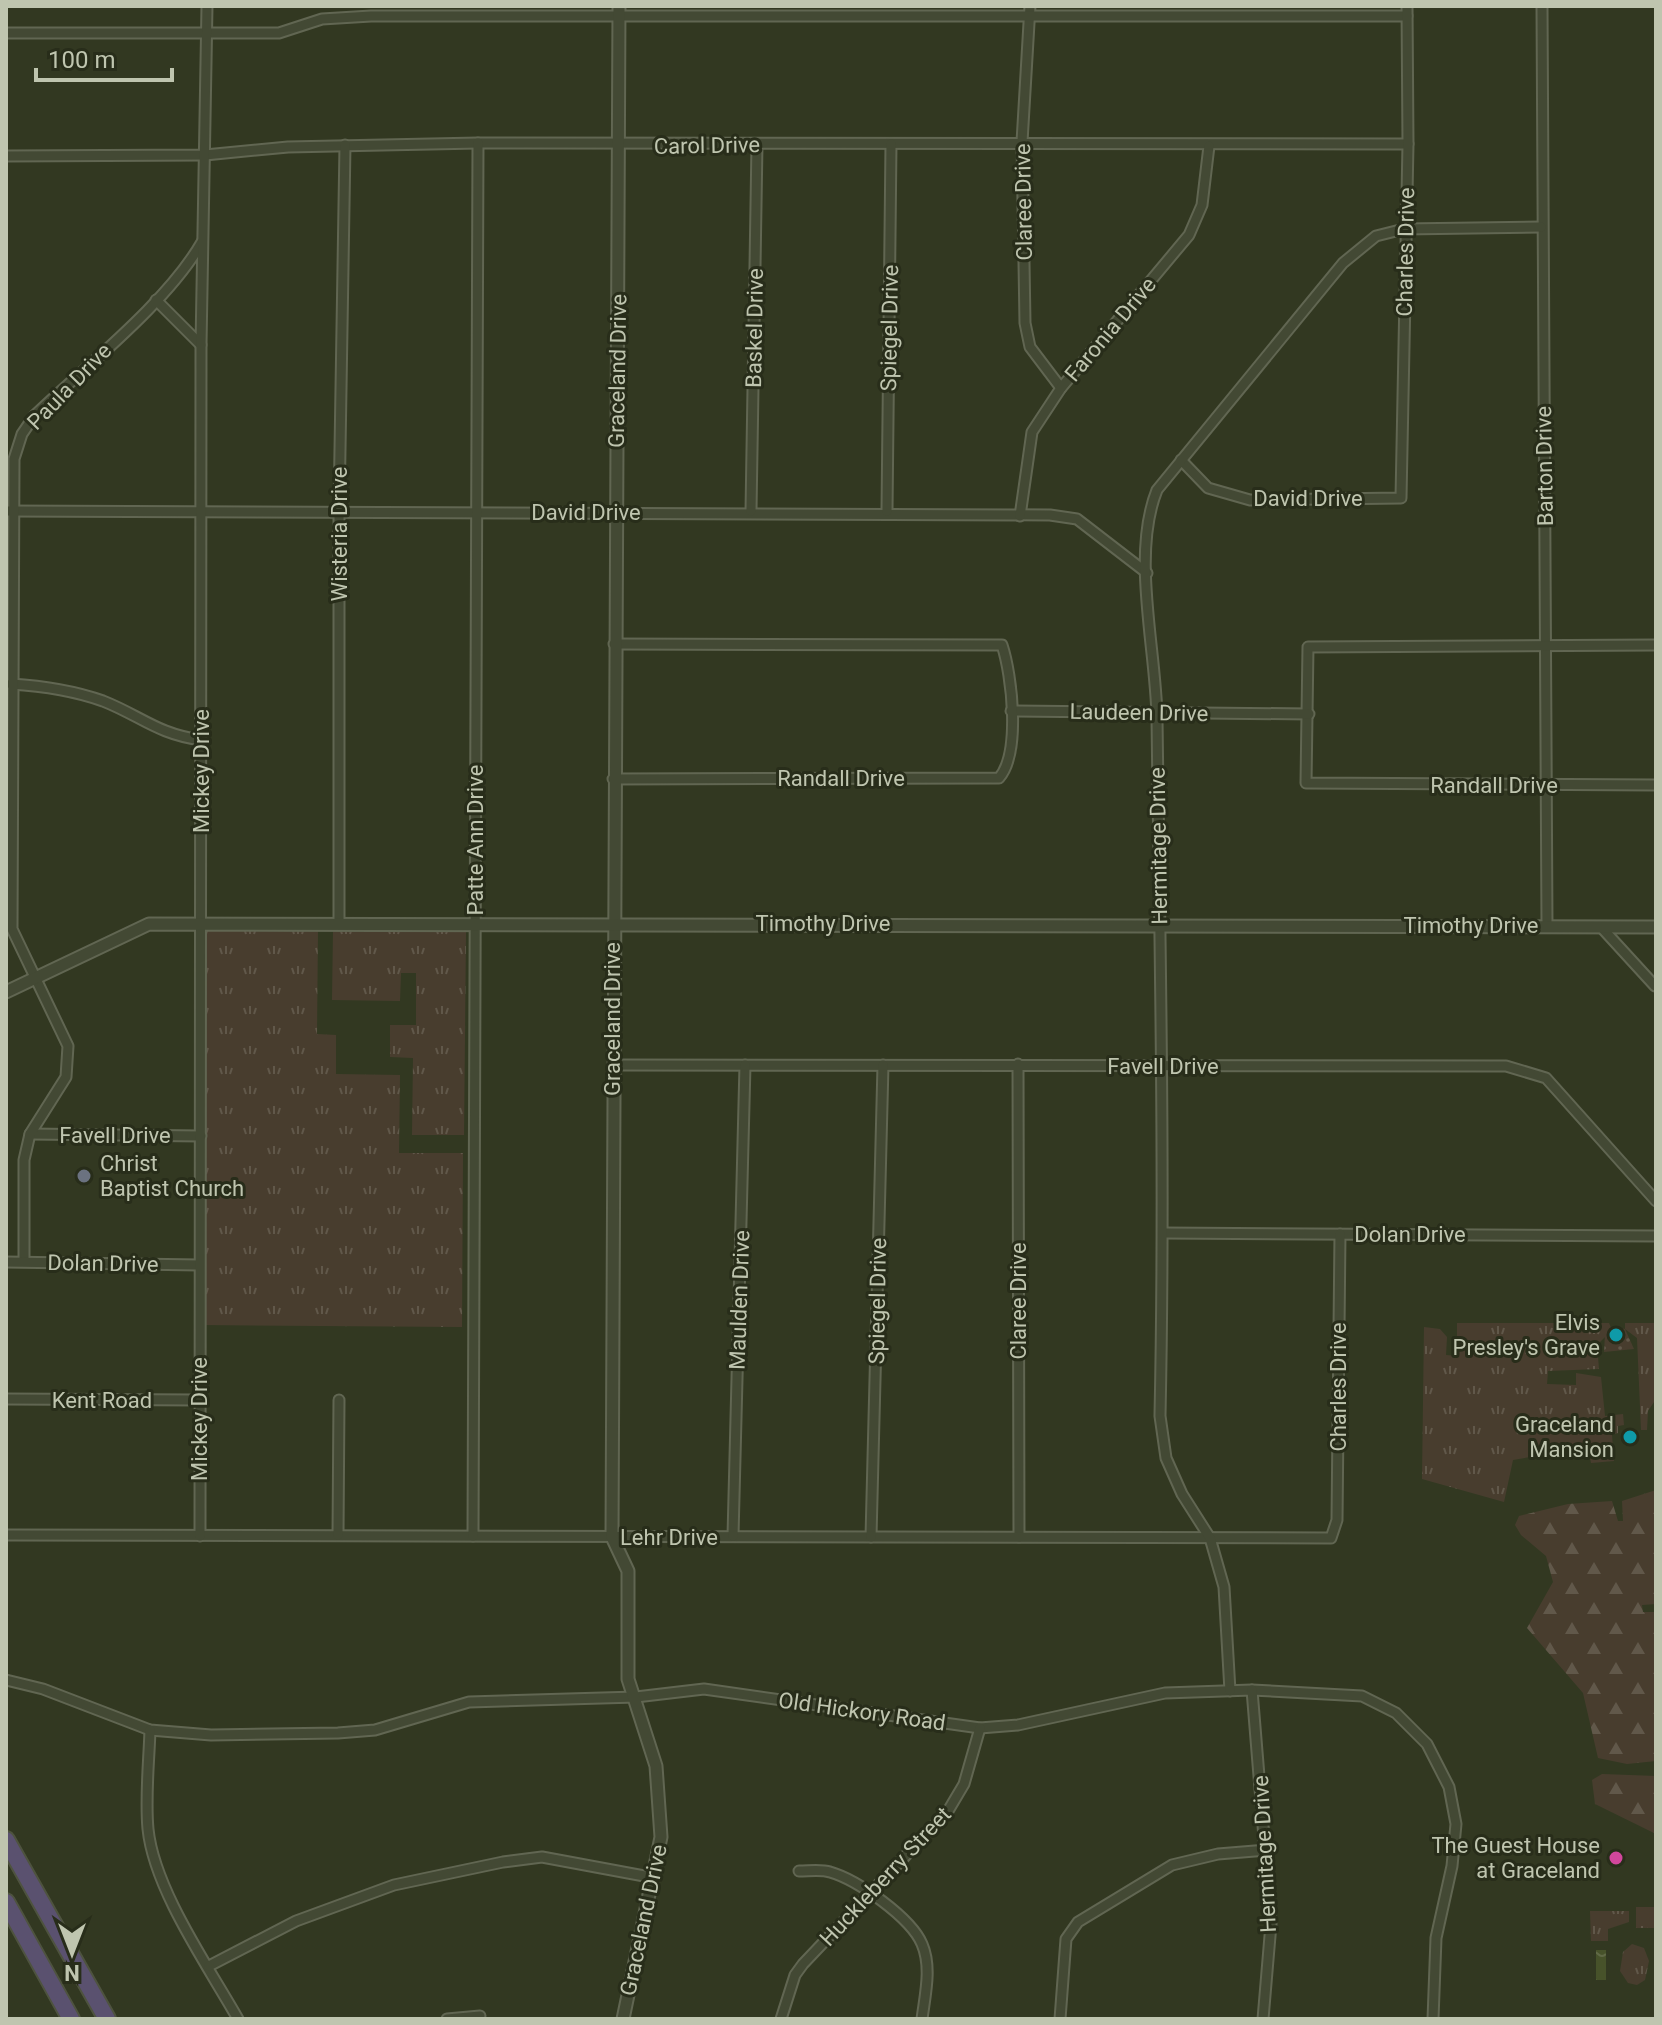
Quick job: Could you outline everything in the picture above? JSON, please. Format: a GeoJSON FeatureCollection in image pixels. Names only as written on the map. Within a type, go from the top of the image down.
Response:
{"type":"FeatureCollection","features":[{"type":"Feature","properties":{"kind":"highway"},"geometry":{"type":"LineString","coordinates":[[6,1840],[107,2019]]}},
{"type":"Feature","properties":{"kind":"highway"},"geometry":{"type":"LineString","coordinates":[[6,1902],[71,2019]]}},
{"type":"Feature","properties":{"kind":"street","name":"Mickey Drive"},"geometry":{"type":"LineString","coordinates":[[200,1536],[201,345],[207,6]]}},
{"type":"Feature","properties":{"kind":"street","name":"Barton Drive"},"geometry":{"type":"LineString","coordinates":[[1542,6],[1547,926]]}},
{"type":"Feature","properties":{"kind":"street"},"geometry":{"type":"LineString","coordinates":[[6,33],[279,33],[322,19],[619,11],[1407,11]]}},
{"type":"Feature","properties":{"kind":"street","name":"Graceland Drive"},"geometry":{"type":"LineString","coordinates":[[619,11],[621,146],[612,922],[612,1537],[628,1571],[628,1679],[656,1766],[661,1837],[655,1878],[623,2019]]}},
{"type":"Feature","properties":{"kind":"street","name":"Claree Drive"},"geometry":{"type":"LineString","coordinates":[[1030,11],[1022,142],[1025,323],[1030,347],[1061,388]]}},
{"type":"Feature","properties":{"kind":"street","name":"Charles Drive"},"geometry":{"type":"LineString","coordinates":[[1401,498],[1408,144],[1407,11]]}},
{"type":"Feature","properties":{"kind":"street","name":"Carol Drive"},"geometry":{"type":"LineString","coordinates":[[6,156],[205,155],[345,145],[478,143],[621,146],[1022,142],[1209,146],[1408,144]]}},
{"type":"Feature","properties":{"kind":"street","name":"Patte Ann Drive"},"geometry":{"type":"LineString","coordinates":[[473,1536],[478,143]]}},
{"type":"Feature","properties":{"kind":"street","name":"Baskel Drive"},"geometry":{"type":"LineString","coordinates":[[751,511],[757,144]]}},
{"type":"Feature","properties":{"kind":"street","name":"Spiegel Drive"},"geometry":{"type":"LineString","coordinates":[[887,511],[891,144]]}},
{"type":"Feature","properties":{"kind":"street","name":"Wisteria Drive"},"geometry":{"type":"LineString","coordinates":[[339,923],[339,511],[345,145]]}},
{"type":"Feature","properties":{"kind":"street","name":"Faronia Drive"},"geometry":{"type":"LineString","coordinates":[[1020,516],[1032,432],[1061,388],[1189,235],[1202,205],[1209,146]]}},
{"type":"Feature","properties":{"kind":"street","name":"Hermitage Drive"},"geometry":{"type":"LineString","coordinates":[[1230,1691],[1224,1587],[1210,1538],[1182,1494],[1166,1458],[1160,1416],[1164,1233],[1163,1066],[1156,712],[1147,573],[1149,511],[1157,490],[1343,263],[1376,236],[1404,229],[1541,227]]}},
{"type":"Feature","properties":{"kind":"street","name":"Paula Drive"},"geometry":{"type":"LineString","coordinates":[[24,1261],[24,1160],[30,1134],[66,1077],[68,1046],[12,929],[9,511],[14,459],[29,424],[156,300],[193,258],[203,239]]}},
{"type":"Feature","properties":{"kind":"street"},"geometry":{"type":"LineString","coordinates":[[156,300],[201,345]]}},
{"type":"Feature","properties":{"kind":"street","name":"David Drive"},"geometry":{"type":"LineString","coordinates":[[1181,460],[1208,488],[1250,500],[1401,498]]}},
{"type":"Feature","properties":{"kind":"street","name":"David Drive"},"geometry":{"type":"LineString","coordinates":[[9,511],[887,511],[1050,515],[1077,519],[1147,573]]}},
{"type":"Feature","properties":{"kind":"street"},"geometry":{"type":"LineString","coordinates":[[614,644],[1002,645],[1011,671],[1011,711]]}},
{"type":"Feature","properties":{"kind":"street"},"geometry":{"type":"LineString","coordinates":[[1309,714],[1308,647],[1656,645]]}},
{"type":"Feature","properties":{"kind":"street"},"geometry":{"type":"LineString","coordinates":[[11,684],[62,688],[106,702],[171,736],[201,740]]}},
{"type":"Feature","properties":{"kind":"street","name":"Laudeen Drive"},"geometry":{"type":"LineString","coordinates":[[1011,711],[1309,714]]}},
{"type":"Feature","properties":{"kind":"street","name":"Randall Drive"},"geometry":{"type":"LineString","coordinates":[[613,779],[999,778],[1009,766],[1011,711]]}},
{"type":"Feature","properties":{"kind":"street","name":"Randall Drive"},"geometry":{"type":"LineString","coordinates":[[1309,714],[1306,783],[1656,785]]}},
{"type":"Feature","properties":{"kind":"street","name":"Timothy Drive"},"geometry":{"type":"LineString","coordinates":[[6,992],[149,924],[612,922],[1656,927]]}},
{"type":"Feature","properties":{"kind":"street"},"geometry":{"type":"LineString","coordinates":[[1601,927],[1655,986]]}},
{"type":"Feature","properties":{"kind":"street","name":"Claree Drive"},"geometry":{"type":"LineString","coordinates":[[1018,1064],[1019,1537]]}},
{"type":"Feature","properties":{"kind":"street","name":"Favell Drive"},"geometry":{"type":"LineString","coordinates":[[613,1065],[1506,1066],[1546,1078],[1656,1201]]}},
{"type":"Feature","properties":{"kind":"street","name":"Maulden Drive"},"geometry":{"type":"LineString","coordinates":[[733,1536],[745,1065]]}},
{"type":"Feature","properties":{"kind":"street","name":"Spiegel Drive"},"geometry":{"type":"LineString","coordinates":[[871,1537],[883,1065]]}},
{"type":"Feature","properties":{"kind":"street","name":"Favell Drive"},"geometry":{"type":"LineString","coordinates":[[30,1134],[201,1136]]}},
{"type":"Feature","properties":{"kind":"street","name":"Dolan Drive"},"geometry":{"type":"LineString","coordinates":[[1164,1233],[1656,1236]]}},
{"type":"Feature","properties":{"kind":"street","name":"Charles Drive"},"geometry":{"type":"LineString","coordinates":[[1331,1538],[1337,1520],[1340,1234]]}},
{"type":"Feature","properties":{"kind":"street","name":"Dolan Drive"},"geometry":{"type":"LineString","coordinates":[[6,1262],[199,1265]]}},
{"type":"Feature","properties":{"kind":"street","name":"Kent Road"},"geometry":{"type":"LineString","coordinates":[[6,1399],[199,1400]]}},
{"type":"Feature","properties":{"kind":"street"},"geometry":{"type":"LineString","coordinates":[[338,1535],[339,1400]]}},
{"type":"Feature","properties":{"kind":"street","name":"Lehr Drive"},"geometry":{"type":"LineString","coordinates":[[6,1535],[1331,1538]]}},
{"type":"Feature","properties":{"kind":"street","name":"Old Hickory Road"},"geometry":{"type":"LineString","coordinates":[[6,1680],[43,1689],[150,1730],[211,1735],[375,1730],[469,1702],[636,1697],[704,1689],[980,1728],[1018,1725],[1165,1693],[1252,1690],[1362,1696],[1396,1713],[1427,1744],[1449,1787],[1456,1824],[1452,1866],[1436,1938],[1433,2019]]}},
{"type":"Feature","properties":{"kind":"street","name":"Hermitage Drive"},"geometry":{"type":"LineString","coordinates":[[1252,1690],[1271,1924],[1263,2019]]}},
{"type":"Feature","properties":{"kind":"street","name":"Huckleberry Street"},"geometry":{"type":"LineString","coordinates":[[781,2019],[795,1975],[803,1964],[948,1811],[964,1784],[980,1728]]}},
{"type":"Feature","properties":{"kind":"street"},"geometry":{"type":"LineString","coordinates":[[150,1730],[147,1828],[160,1880],[238,2019]]}},
{"type":"Feature","properties":{"kind":"street"},"geometry":{"type":"LineString","coordinates":[[1060,2019],[1066,1939],[1078,1922],[1172,1865],[1218,1854],[1267,1850]]}},
{"type":"Feature","properties":{"kind":"street"},"geometry":{"type":"LineString","coordinates":[[209,1966],[296,1921],[394,1885],[503,1862],[542,1857],[655,1878]]}},
{"type":"Feature","properties":{"kind":"street"},"geometry":{"type":"LineString","coordinates":[[799,1871],[826,1871],[847,1878],[912,1926],[923,1945],[927,1966],[922,2019]]}},
{"type":"Feature","properties":{"kind":"street"},"geometry":{"type":"LineString","coordinates":[[447,2019],[480,2016]]}},
{"type":"Feature","properties":{"kind":"green space"},"geometry":{"type":"Polygon","coordinates":[[[206,929],[318,930],[317,1034],[336,1035],[336,1074],[400,1075],[399,1153],[463,1153],[462,1327],[205,1325],[206,929]]]}},
{"type":"Feature","properties":{"kind":"green space"},"geometry":{"type":"Polygon","coordinates":[[[333,931],[466,932],[464,1135],[412,1135],[413,1058],[390,1057],[390,1025],[416,1025],[416,973],[401,973],[400,1001],[332,1000],[333,931]]]}},
{"type":"Feature","properties":{"kind":"green space"},"geometry":{"type":"Polygon","coordinates":[[[1457,1323],[1609,1323],[1612,1330],[1597,1345],[1599,1369],[1548,1371],[1547,1384],[1576,1385],[1576,1373],[1601,1377],[1605,1416],[1623,1414],[1624,1425],[1618,1426],[1618,1433],[1612,1435],[1614,1461],[1591,1463],[1589,1452],[1570,1450],[1513,1460],[1504,1502],[1422,1479],[1424,1327],[1440,1329],[1447,1337],[1446,1355],[1457,1356],[1457,1323]]]}},
{"type":"Feature","properties":{"kind":"green space"},"geometry":{"type":"Polygon","coordinates":[[[1625,1323],[1656,1323],[1656,1399],[1648,1411],[1647,1430],[1641,1430],[1637,1338],[1625,1329],[1625,1323]]]}},
{"type":"Feature","properties":{"kind":"green space"},"geometry":{"type":"Polygon","coordinates":[[[1615,1327],[1625,1329],[1634,1349],[1604,1352],[1605,1335],[1615,1327]]]}},
{"type":"Feature","properties":{"kind":"green space"},"geometry":{"type":"Polygon","coordinates":[[[1656,1490],[1656,1604],[1642,1605],[1643,1612],[1656,1612],[1656,1761],[1627,1764],[1598,1758],[1583,1693],[1527,1628],[1553,1582],[1546,1556],[1521,1535],[1515,1525],[1519,1516],[1568,1504],[1612,1501],[1618,1521],[1623,1521],[1622,1501],[1656,1490]]]}},
{"type":"Feature","properties":{"kind":"green space"},"geometry":{"type":"Polygon","coordinates":[[[1602,1774],[1656,1776],[1656,1834],[1595,1804],[1592,1780],[1602,1774]]]}},
{"type":"Feature","properties":{"kind":"green space"},"geometry":{"type":"Polygon","coordinates":[[[1636,1907],[1656,1907],[1656,1928],[1636,1928],[1636,1907]]]}},
{"type":"Feature","properties":{"kind":"green space"},"geometry":{"type":"Polygon","coordinates":[[[1590,1911],[1629,1911],[1629,1922],[1608,1929],[1608,1941],[1591,1941],[1590,1911]]]}},
{"type":"Feature","properties":{"kind":"green space"},"geometry":{"type":"Polygon","coordinates":[[[1632,1944],[1644,1948],[1649,1961],[1645,1980],[1637,1985],[1628,1983],[1620,1971],[1623,1952],[1632,1944]]]}},
{"type":"Feature","properties":{"kind":"water"},"geometry":{"type":"Polygon","coordinates":[[[1596,1950],[1606,1950],[1606,1980],[1596,1980],[1596,1950]]]}},
{"type":"Feature","properties":{"kind":"place","name":"Christ Baptist Church"},"geometry":{"type":"Point","coordinates":[84,1176]}},
{"type":"Feature","properties":{"kind":"place","name":"Elvis Presley's Grave"},"geometry":{"type":"Point","coordinates":[1616,1335]}},
{"type":"Feature","properties":{"kind":"place","name":"Graceland Mansion"},"geometry":{"type":"Point","coordinates":[1630,1437]}},
{"type":"Feature","properties":{"kind":"place","name":"The Guest House at Graceland"},"geometry":{"type":"Point","coordinates":[1616,1858]}}]}
